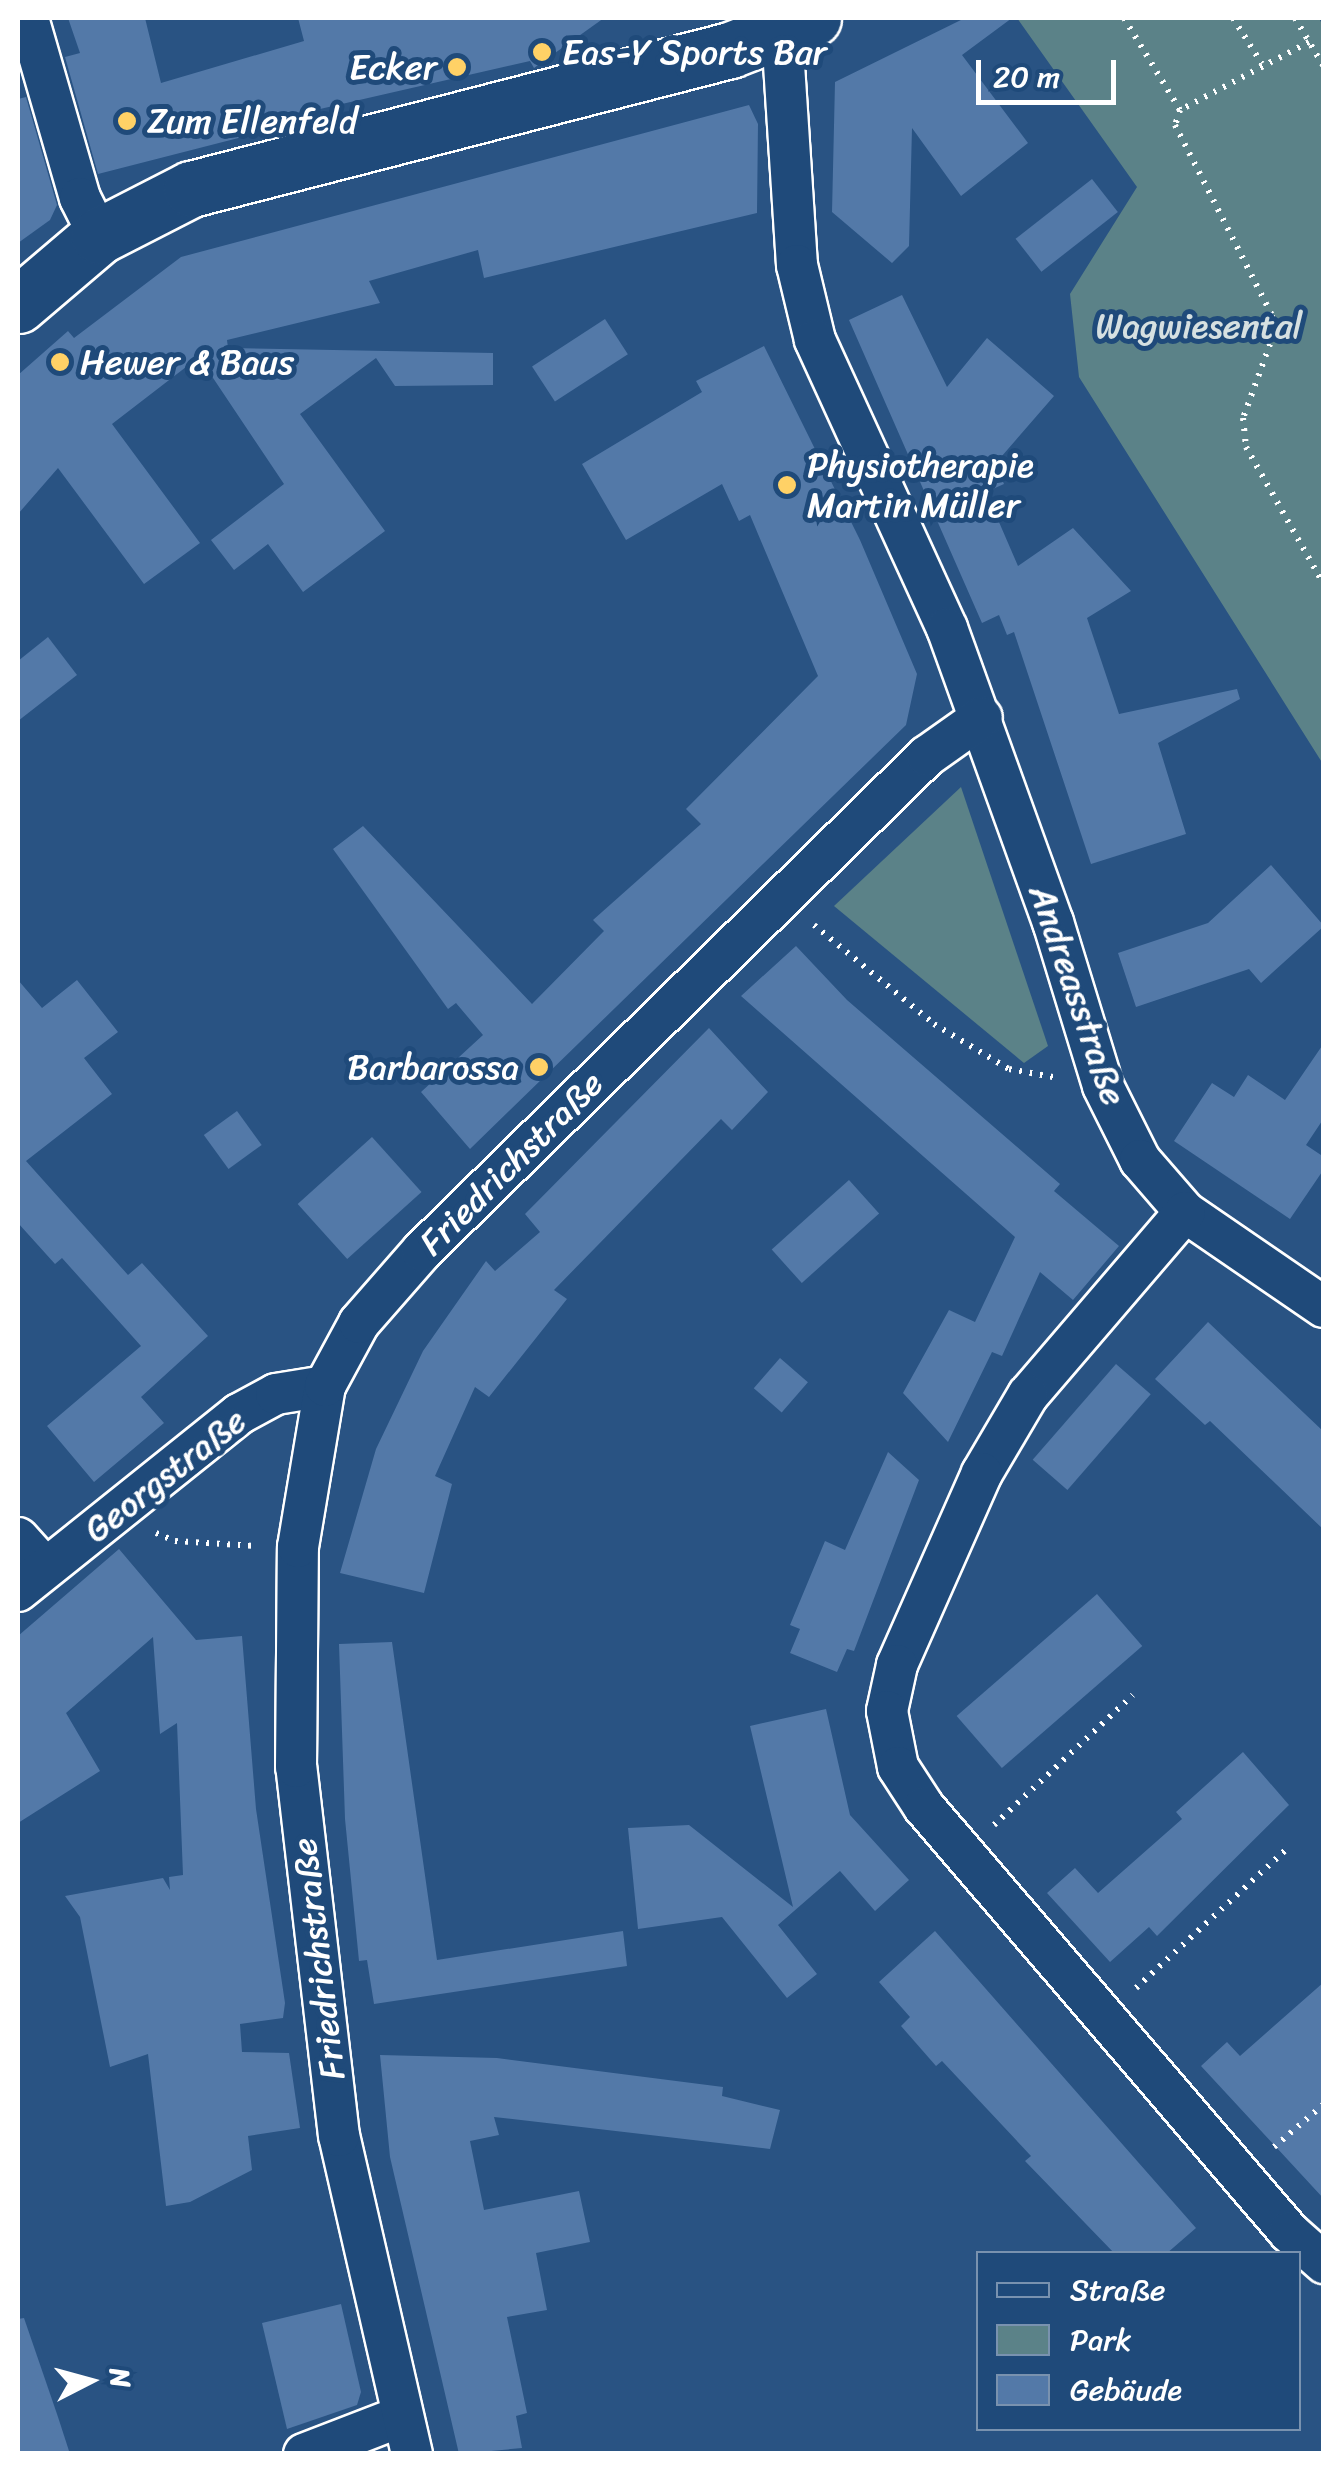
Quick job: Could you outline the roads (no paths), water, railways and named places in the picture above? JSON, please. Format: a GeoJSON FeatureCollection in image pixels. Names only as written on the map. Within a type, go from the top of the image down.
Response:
{"type":"FeatureCollection","features":[{"type":"Feature","properties":{"kind":"street"},"geometry":{"type":"LineString","coordinates":[[28,18],[80,198],[99,236]]}},
{"type":"Feature","properties":{"kind":"street"},"geometry":{"type":"LineString","coordinates":[[18,305],[99,236],[191,189],[793,22],[797,265],[815,340],[982,717]]}},
{"type":"Feature","properties":{"kind":"street","name":"Friedrichstraße"},"geometry":{"type":"LineString","coordinates":[[407,2435],[339,2136],[296,1767],[298,1547],[325,1386],[359,1323],[422,1252],[927,756],[982,717]]}},
{"type":"Feature","properties":{"kind":"street","name":"Andreasstraße"},"geometry":{"type":"LineString","coordinates":[[982,717],[1103,1086],[1140,1160],[1185,1212],[1324,1308]]}},
{"type":"Feature","properties":{"kind":"street"},"geometry":{"type":"LineString","coordinates":[[1185,1212],[1028,1394],[982,1474],[897,1665],[887,1711],[898,1767],[964,1853],[1324,2263]]}},
{"type":"Feature","properties":{"kind":"street","name":"Georgstraße"},"geometry":{"type":"LineString","coordinates":[[31,1579],[239,1414],[276,1394],[325,1386]]}},
{"type":"Feature","properties":{"kind":"street"},"geometry":{"type":"LineString","coordinates":[[18,1538],[31,1579]]}},
{"type":"Feature","properties":{"kind":"street"},"geometry":{"type":"LineString","coordinates":[[304,2454],[407,2435]]}},
{"type":"Feature","properties":{"kind":"place","name":"Eas-Y Sports Bar"},"geometry":{"type":"Point","coordinates":[542,52]}},
{"type":"Feature","properties":{"kind":"place","name":"Ecker"},"geometry":{"type":"Point","coordinates":[457,67]}},
{"type":"Feature","properties":{"kind":"place","name":"Zum Ellenfeld"},"geometry":{"type":"Point","coordinates":[127,121]}},
{"type":"Feature","properties":{"kind":"place","name":"Hewer & Baus"},"geometry":{"type":"Point","coordinates":[60,362]}},
{"type":"Feature","properties":{"kind":"place","name":"Physiotherapie Martin Müller"},"geometry":{"type":"Point","coordinates":[787,485]}},
{"type":"Feature","properties":{"kind":"place","name":"Barbarossa"},"geometry":{"type":"Point","coordinates":[539,1067]}},
{"type":"Feature","properties":{"kind":"park label","name":"Wagwiesental"},"geometry":{"type":"Point","coordinates":[1199,326]}}]}
